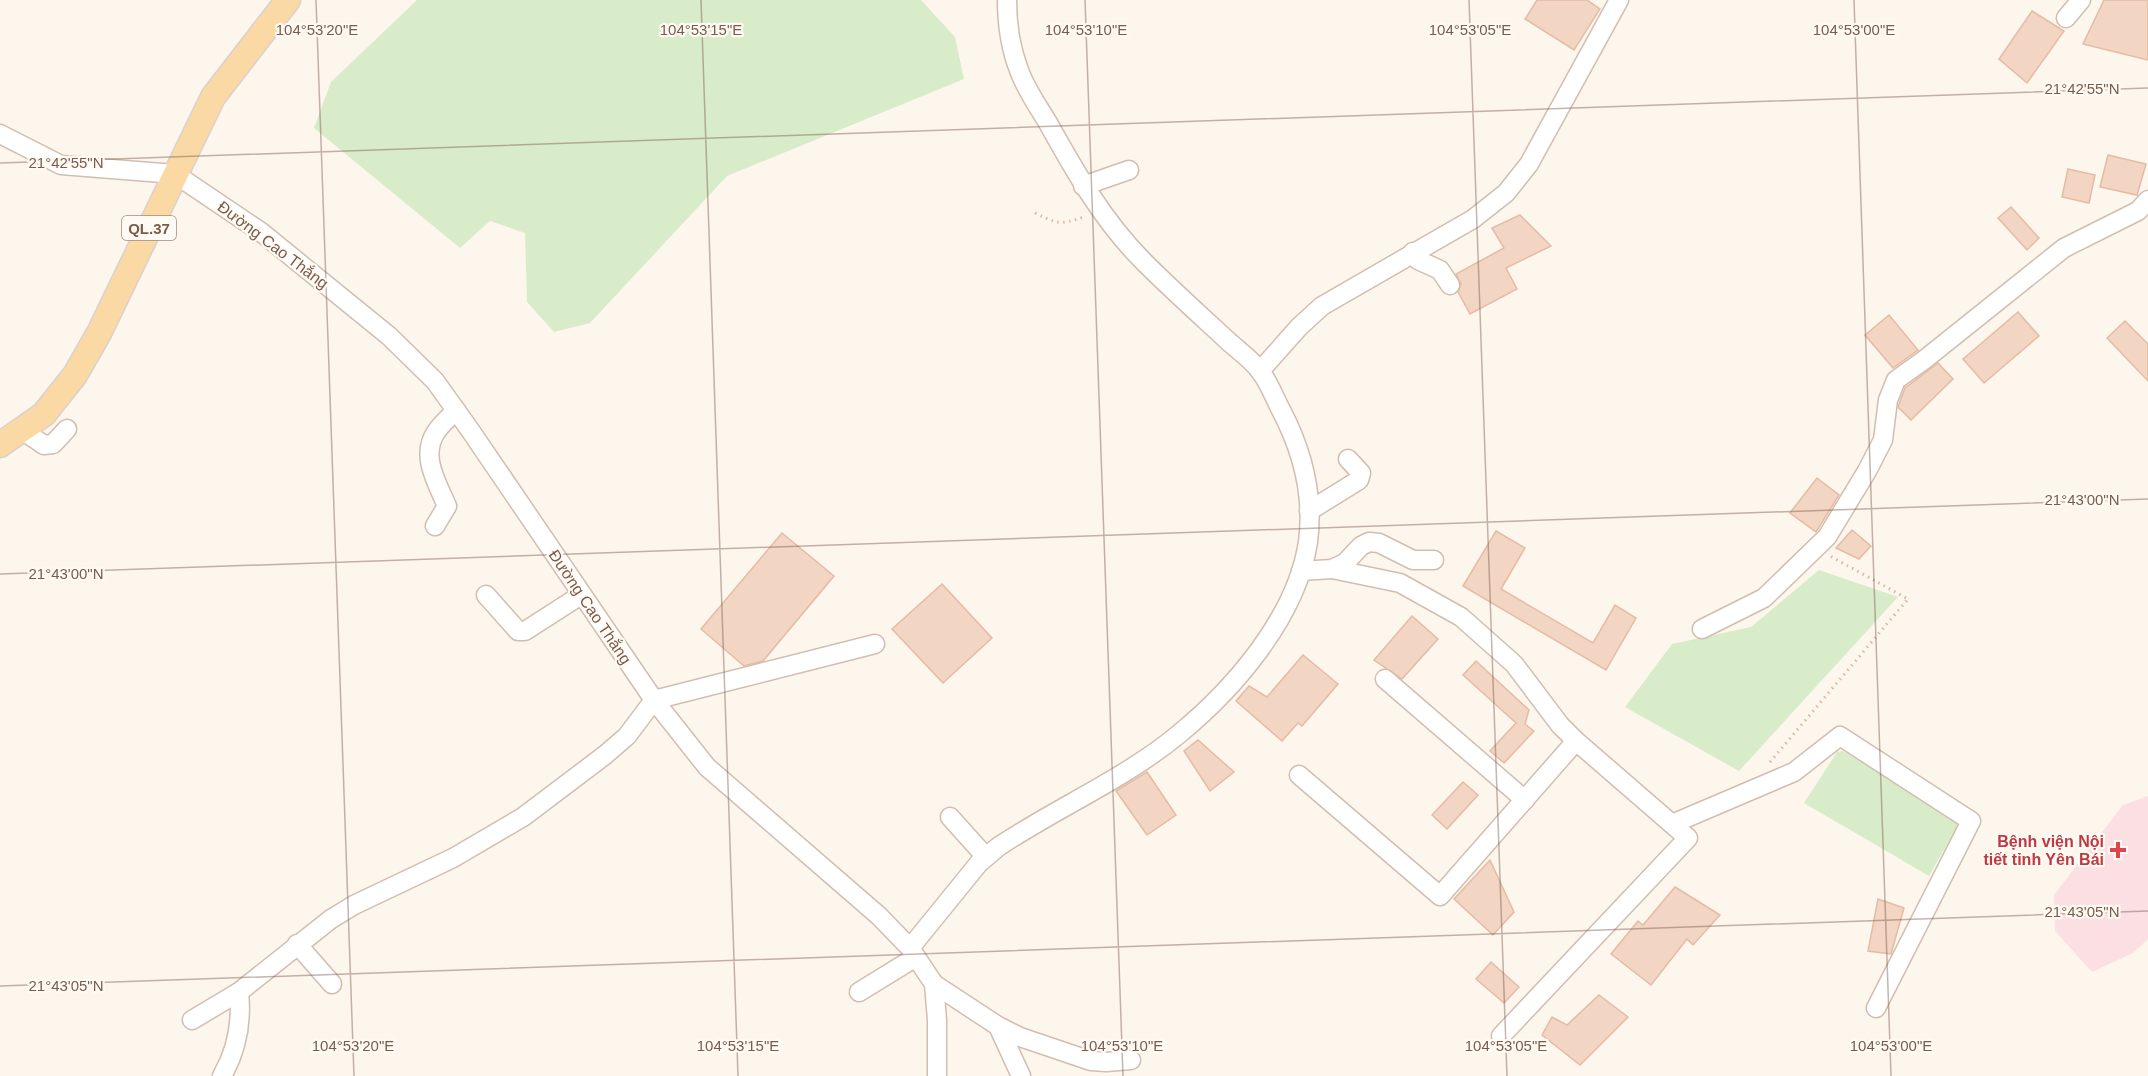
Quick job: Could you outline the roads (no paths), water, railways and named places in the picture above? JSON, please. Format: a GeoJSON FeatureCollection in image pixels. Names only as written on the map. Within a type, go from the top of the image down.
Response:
{"type":"FeatureCollection","features":[{"type":"Feature","properties":{"kind":"main road","name":"QL.37"},"geometry":{"type":"LineString","coordinates":[[0,445],[44,414],[75,375],[99,333],[213,97],[288,0]]}},
{"type":"Feature","properties":{"kind":"street"},"geometry":{"type":"LineString","coordinates":[[859,992],[913,953],[986,857],[1010,839],[1147,758],[1209,708],[1235,680],[1279,620],[1301,571],[1308,542],[1309,511],[1306,479],[1300,454],[1292,431],[1260,370],[1143,261],[1098,208],[1083,186],[1020,73],[1008,27],[1007,0]]}},
{"type":"Feature","properties":{"kind":"street"},"geometry":{"type":"LineString","coordinates":[[1260,370],[1299,327],[1322,306],[1491,206],[1516,182],[1529,164],[1619,0]]}},
{"type":"Feature","properties":{"kind":"street"},"geometry":{"type":"LineString","coordinates":[[2066,18],[2081,0]]}},
{"type":"Feature","properties":{"kind":"street"},"geometry":{"type":"LineString","coordinates":[[0,134],[61,165],[175,174]]}},
{"type":"Feature","properties":{"kind":"street"},"geometry":{"type":"LineString","coordinates":[[1083,186],[1129,170]]}},
{"type":"Feature","properties":{"kind":"street","name":"Đường Cao Thắng"},"geometry":{"type":"LineString","coordinates":[[175,174],[261,232],[389,336],[435,381],[654,700],[707,767],[879,916],[913,953],[934,984],[937,1020],[937,1076]]}},
{"type":"Feature","properties":{"kind":"street"},"geometry":{"type":"LineString","coordinates":[[1702,629],[1764,598],[1827,537],[1883,440],[1888,400],[1896,380],[2064,248],[2138,211],[2148,200]]}},
{"type":"Feature","properties":{"kind":"street"},"geometry":{"type":"LineString","coordinates":[[1413,252],[1418,260],[1440,270],[1450,285]]}},
{"type":"Feature","properties":{"kind":"street"},"geometry":{"type":"LineString","coordinates":[[435,526],[447,506],[432,476],[431,444],[436,432],[456,410]]}},
{"type":"Feature","properties":{"kind":"street"},"geometry":{"type":"LineString","coordinates":[[22,430],[44,445],[53,444],[67,429]]}},
{"type":"Feature","properties":{"kind":"street"},"geometry":{"type":"LineString","coordinates":[[1309,511],[1359,480],[1361,473],[1348,459]]}},
{"type":"Feature","properties":{"kind":"street"},"geometry":{"type":"LineString","coordinates":[[1332,569],[1345,563],[1361,546],[1369,542],[1379,543],[1413,560],[1434,560]]}},
{"type":"Feature","properties":{"kind":"street"},"geometry":{"type":"LineString","coordinates":[[1301,571],[1332,569],[1400,583],[1461,616],[1514,664],[1560,725],[1576,741],[1688,838],[1501,1036]]}},
{"type":"Feature","properties":{"kind":"street"},"geometry":{"type":"LineString","coordinates":[[486,596],[518,631],[525,631],[581,594]]}},
{"type":"Feature","properties":{"kind":"street"},"geometry":{"type":"LineString","coordinates":[[192,1020],[239,992],[316,929],[354,905],[453,858],[523,817],[627,736],[654,700],[875,644]]}},
{"type":"Feature","properties":{"kind":"street"},"geometry":{"type":"LineString","coordinates":[[1385,679],[1525,800]]}},
{"type":"Feature","properties":{"kind":"street"},"geometry":{"type":"LineString","coordinates":[[1672,825],[1794,772],[1840,736],[1971,821],[1876,1008]]}},
{"type":"Feature","properties":{"kind":"street"},"geometry":{"type":"LineString","coordinates":[[1299,775],[1440,896],[1576,741]]}},
{"type":"Feature","properties":{"kind":"street"},"geometry":{"type":"LineString","coordinates":[[950,817],[986,857]]}},
{"type":"Feature","properties":{"kind":"street"},"geometry":{"type":"LineString","coordinates":[[297,945],[332,984]]}},
{"type":"Feature","properties":{"kind":"street"},"geometry":{"type":"LineString","coordinates":[[934,984],[998,1026],[1020,1036],[1091,1061],[1131,1060]]}},
{"type":"Feature","properties":{"kind":"street"},"geometry":{"type":"LineString","coordinates":[[222,1076],[238,1034],[239,992]]}},
{"type":"Feature","properties":{"kind":"street"},"geometry":{"type":"LineString","coordinates":[[998,1026],[1021,1076]]}},
{"type":"Feature","properties":{"kind":"place","name":"Bệnh viện Nội tiết tỉnh Yên Bái"},"geometry":{"type":"Point","coordinates":[2118,850]}}]}
